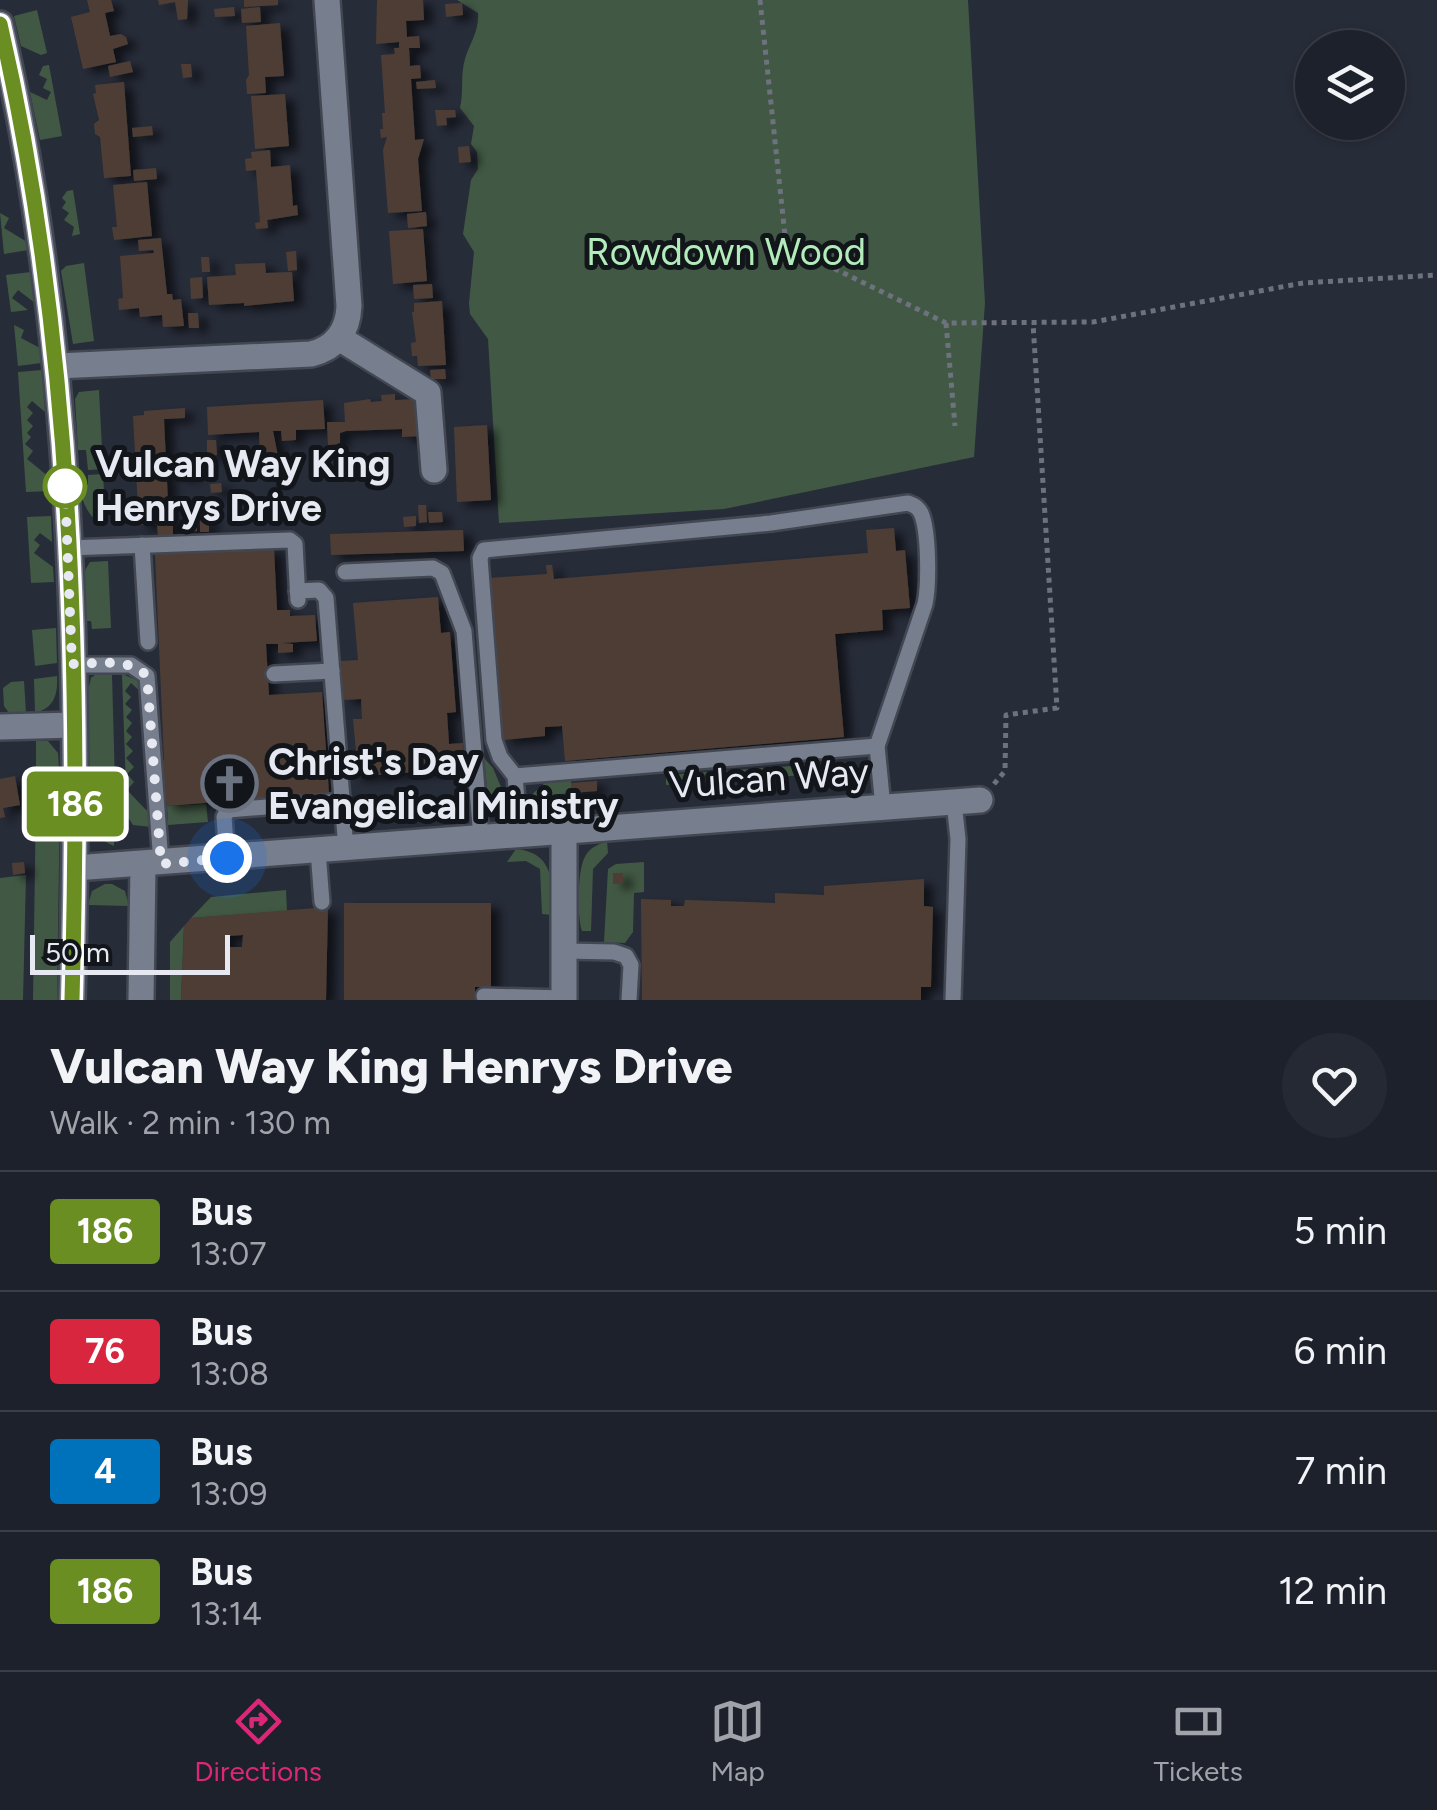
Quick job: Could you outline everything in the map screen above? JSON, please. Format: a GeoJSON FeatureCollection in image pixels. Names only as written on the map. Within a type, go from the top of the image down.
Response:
{"type":"FeatureCollection","features":[{"type":"Feature","properties":{"kind":"street"},"geometry":{"type":"LineString","coordinates":[[58,366],[311,354],[339,338],[347,324],[348,306],[326,0]]}},
{"type":"Feature","properties":{"kind":"street"},"geometry":{"type":"LineString","coordinates":[[0,24],[42,246],[58,366],[74,725],[72,1000]]}},
{"type":"Feature","properties":{"kind":"street"},"geometry":{"type":"LineString","coordinates":[[339,338],[428,393],[434,470]]}},
{"type":"Feature","properties":{"kind":"street"},"geometry":{"type":"LineString","coordinates":[[0,726],[74,725]]}},
{"type":"Feature","properties":{"kind":"street","name":"Vulcan Way"},"geometry":{"type":"LineString","coordinates":[[75,868],[980,800]]}},
{"type":"Feature","properties":{"kind":"street"},"geometry":{"type":"LineString","coordinates":[[564,832],[564,999]]}},
{"type":"Feature","properties":{"kind":"street"},"geometry":{"type":"LineString","coordinates":[[142,1000],[152,864]]}},
{"type":"Feature","properties":{"kind":"lane"},"geometry":{"type":"LineString","coordinates":[[520,836],[515,776],[500,757],[494,740],[480,558],[484,550],[772,523],[908,503],[923,519],[927,593],[877,746],[883,807]]}},
{"type":"Feature","properties":{"kind":"lane"},"geometry":{"type":"LineString","coordinates":[[68,548],[290,540],[295,544],[298,596],[319,590],[325,594],[346,849]]}},
{"type":"Feature","properties":{"kind":"lane"},"geometry":{"type":"LineString","coordinates":[[142,545],[148,642]]}},
{"type":"Feature","properties":{"kind":"lane"},"geometry":{"type":"LineString","coordinates":[[345,572],[433,568],[442,573],[464,631],[481,838]]}},
{"type":"Feature","properties":{"kind":"lane"},"geometry":{"type":"LineString","coordinates":[[72,664],[125,664],[138,667],[147,676],[152,864]]}},
{"type":"Feature","properties":{"kind":"lane"},"geometry":{"type":"LineString","coordinates":[[274,674],[332,671]]}},
{"type":"Feature","properties":{"kind":"lane"},"geometry":{"type":"LineString","coordinates":[[515,776],[877,746]]}},
{"type":"Feature","properties":{"kind":"lane"},"geometry":{"type":"LineString","coordinates":[[227,858],[224,817],[228,810],[342,801]]}},
{"type":"Feature","properties":{"kind":"lane"},"geometry":{"type":"LineString","coordinates":[[953,1000],[958,840],[954,802]]}},
{"type":"Feature","properties":{"kind":"lane"},"geometry":{"type":"LineString","coordinates":[[318,851],[322,902]]}},
{"type":"Feature","properties":{"kind":"lane"},"geometry":{"type":"LineString","coordinates":[[565,951],[614,952],[626,956],[631,965],[629,1000]]}},
{"type":"Feature","properties":{"kind":"lane"},"geometry":{"type":"LineString","coordinates":[[484,996],[564,999]]}},
{"type":"Feature","properties":{"kind":"path"},"geometry":{"type":"LineString","coordinates":[[760,0],[786,245],[946,323],[1093,322],[1303,283],[1437,276]]}},
{"type":"Feature","properties":{"kind":"path"},"geometry":{"type":"LineString","coordinates":[[946,323],[955,426]]}},
{"type":"Feature","properties":{"kind":"path"},"geometry":{"type":"LineString","coordinates":[[980,800],[1005,771],[1006,715],[1057,708],[1032,323]]}},
{"type":"Feature","properties":{"kind":"green space","name":"Rowdown Wood"},"geometry":{"type":"Polygon","coordinates":[[[457,0],[968,0],[985,303],[974,457],[724,509],[499,523],[488,339],[470,314],[474,252],[463,234],[471,180],[478,169],[477,152],[471,144],[474,126],[460,108],[464,65],[478,13],[457,0]]]}},
{"type":"Feature","properties":{"kind":"green space"},"geometry":{"type":"Polygon","coordinates":[[[37,10],[47,53],[41,55],[21,46],[14,16],[37,10]]]}},
{"type":"Feature","properties":{"kind":"green space"},"geometry":{"type":"Polygon","coordinates":[[[49,65],[62,136],[40,140],[30,92],[47,100],[51,92],[43,88],[47,79],[39,75],[43,66],[49,65]]]}},
{"type":"Feature","properties":{"kind":"green space"},"geometry":{"type":"Polygon","coordinates":[[[73,190],[80,234],[72,236],[74,227],[64,220],[69,213],[62,208],[66,202],[62,198],[73,190]]]}},
{"type":"Feature","properties":{"kind":"green space"},"geometry":{"type":"Polygon","coordinates":[[[0,213],[9,218],[4,228],[27,242],[28,250],[4,254],[0,213]]]}},
{"type":"Feature","properties":{"kind":"green space"},"geometry":{"type":"Polygon","coordinates":[[[84,263],[94,341],[73,344],[61,271],[66,266],[84,263]]]}},
{"type":"Feature","properties":{"kind":"green space"},"geometry":{"type":"Polygon","coordinates":[[[31,272],[35,303],[18,290],[12,298],[28,310],[11,312],[6,275],[31,272]]]}},
{"type":"Feature","properties":{"kind":"green space"},"geometry":{"type":"Polygon","coordinates":[[[14,325],[24,330],[21,338],[40,348],[41,363],[18,366],[14,325]]]}},
{"type":"Feature","properties":{"kind":"green space"},"geometry":{"type":"Polygon","coordinates":[[[42,370],[45,412],[32,401],[27,407],[33,413],[27,420],[33,426],[25,444],[33,451],[27,459],[49,477],[50,491],[26,492],[18,372],[42,370]]]}},
{"type":"Feature","properties":{"kind":"green space"},"geometry":{"type":"Polygon","coordinates":[[[99,390],[103,469],[88,470],[86,450],[78,450],[75,399],[79,392],[99,390]]]}},
{"type":"Feature","properties":{"kind":"green space"},"geometry":{"type":"Polygon","coordinates":[[[103,474],[106,525],[87,510],[80,486],[88,485],[88,475],[103,474]]]}},
{"type":"Feature","properties":{"kind":"green space"},"geometry":{"type":"Polygon","coordinates":[[[51,516],[52,542],[40,533],[34,540],[40,545],[34,553],[53,567],[54,582],[31,583],[27,517],[51,516]]]}},
{"type":"Feature","properties":{"kind":"green space"},"geometry":{"type":"Polygon","coordinates":[[[108,561],[111,628],[92,629],[91,621],[86,621],[84,572],[90,562],[108,561]]]}},
{"type":"Feature","properties":{"kind":"green space"},"geometry":{"type":"Polygon","coordinates":[[[56,628],[57,663],[35,666],[32,630],[56,628]]]}},
{"type":"Feature","properties":{"kind":"green space"},"geometry":{"type":"Polygon","coordinates":[[[122,674],[137,680],[142,693],[131,683],[125,691],[131,697],[125,704],[132,710],[126,717],[132,723],[126,731],[132,737],[126,744],[133,751],[126,758],[134,767],[127,774],[134,782],[127,790],[149,813],[152,827],[133,825],[127,816],[122,674]]]}},
{"type":"Feature","properties":{"kind":"green space"},"geometry":{"type":"Polygon","coordinates":[[[95,675],[112,675],[115,784],[90,784],[88,691],[95,675]]]}},
{"type":"Feature","properties":{"kind":"green space"},"geometry":{"type":"Polygon","coordinates":[[[57,676],[54,700],[35,713],[34,679],[57,676]]]}},
{"type":"Feature","properties":{"kind":"green space"},"geometry":{"type":"Polygon","coordinates":[[[24,681],[26,713],[9,713],[4,706],[3,688],[11,682],[24,681]]]}},
{"type":"Feature","properties":{"kind":"green space"},"geometry":{"type":"Polygon","coordinates":[[[36,741],[48,741],[58,753],[60,785],[36,783],[36,741]]]}},
{"type":"Feature","properties":{"kind":"green space"},"geometry":{"type":"Polygon","coordinates":[[[484,758],[493,768],[506,799],[488,800],[484,758]]]}},
{"type":"Feature","properties":{"kind":"green space"},"geometry":{"type":"Polygon","coordinates":[[[856,763],[860,771],[666,785],[666,775],[856,763]]]}},
{"type":"Feature","properties":{"kind":"green space"},"geometry":{"type":"Polygon","coordinates":[[[571,779],[571,793],[529,797],[545,783],[571,779]]]}},
{"type":"Feature","properties":{"kind":"green space"},"geometry":{"type":"Polygon","coordinates":[[[113,793],[114,846],[95,831],[90,802],[90,794],[113,793]]]}},
{"type":"Feature","properties":{"kind":"green space"},"geometry":{"type":"Polygon","coordinates":[[[60,794],[57,1000],[33,1000],[36,797],[60,794]]]}},
{"type":"Feature","properties":{"kind":"green space"},"geometry":{"type":"Polygon","coordinates":[[[206,804],[208,822],[168,825],[167,806],[206,804]]]}},
{"type":"Feature","properties":{"kind":"green space"},"geometry":{"type":"Polygon","coordinates":[[[607,841],[608,853],[593,869],[591,931],[582,931],[579,892],[583,861],[590,850],[607,841]]]}},
{"type":"Feature","properties":{"kind":"green space"},"geometry":{"type":"Polygon","coordinates":[[[516,849],[538,856],[545,863],[551,881],[553,915],[542,914],[540,869],[526,861],[507,862],[516,849]]]}},
{"type":"Feature","properties":{"kind":"green space"},"geometry":{"type":"Polygon","coordinates":[[[644,862],[644,892],[634,893],[633,932],[625,943],[604,942],[608,869],[616,864],[644,862]]]}},
{"type":"Feature","properties":{"kind":"green space"},"geometry":{"type":"Polygon","coordinates":[[[26,875],[23,1000],[0,1000],[0,878],[26,875]]]}},
{"type":"Feature","properties":{"kind":"green space"},"geometry":{"type":"Polygon","coordinates":[[[105,884],[125,891],[129,906],[88,905],[92,891],[105,884]]]}},
{"type":"Feature","properties":{"kind":"green space"},"geometry":{"type":"Polygon","coordinates":[[[286,890],[287,911],[191,918],[211,897],[286,890]]]}},
{"type":"Feature","properties":{"kind":"green space"},"geometry":{"type":"Polygon","coordinates":[[[184,926],[181,1000],[170,1000],[170,942],[184,926]]]}},
{"type":"Feature","properties":{"kind":"building"},"geometry":{"type":"Polygon","coordinates":[[[87,0],[111,0],[114,11],[105,13],[110,36],[121,34],[128,44],[113,49],[116,62],[83,69],[71,17],[90,12],[87,0]]]}},
{"type":"Feature","properties":{"kind":"building"},"geometry":{"type":"Polygon","coordinates":[[[158,0],[188,0],[187,19],[178,20],[175,2],[159,5],[158,0]]]}},
{"type":"Feature","properties":{"kind":"building"},"geometry":{"type":"Polygon","coordinates":[[[244,0],[278,0],[278,5],[244,7],[244,0]]]}},
{"type":"Feature","properties":{"kind":"building"},"geometry":{"type":"Polygon","coordinates":[[[377,0],[423,0],[424,20],[406,21],[407,37],[419,36],[420,48],[409,48],[410,66],[420,65],[421,78],[411,79],[415,140],[424,139],[418,159],[422,211],[388,213],[383,150],[387,137],[381,138],[380,129],[385,113],[381,55],[395,54],[399,42],[376,44],[377,0]]]}},
{"type":"Feature","properties":{"kind":"building"},"geometry":{"type":"Polygon","coordinates":[[[462,3],[463,15],[446,17],[445,4],[462,3]]]}},
{"type":"Feature","properties":{"kind":"building"},"geometry":{"type":"Polygon","coordinates":[[[234,7],[235,16],[215,17],[214,9],[234,7]]]}},
{"type":"Feature","properties":{"kind":"building"},"geometry":{"type":"Polygon","coordinates":[[[260,7],[261,22],[242,23],[241,9],[260,7]]]}},
{"type":"Feature","properties":{"kind":"building"},"geometry":{"type":"Polygon","coordinates":[[[280,23],[284,76],[265,77],[266,93],[247,94],[246,26],[280,23]]]}},
{"type":"Feature","properties":{"kind":"building"},"geometry":{"type":"Polygon","coordinates":[[[130,61],[133,72],[110,77],[108,66],[130,61]]]}},
{"type":"Feature","properties":{"kind":"building"},"geometry":{"type":"Polygon","coordinates":[[[181,64],[191,64],[192,77],[183,78],[181,64]]]}},
{"type":"Feature","properties":{"kind":"building"},"geometry":{"type":"Polygon","coordinates":[[[435,80],[436,88],[417,89],[416,82],[435,80]]]}},
{"type":"Feature","properties":{"kind":"building"},"geometry":{"type":"Polygon","coordinates":[[[124,82],[131,176],[104,178],[100,137],[95,134],[94,124],[99,120],[93,94],[95,85],[124,82]]]}},
{"type":"Feature","properties":{"kind":"building"},"geometry":{"type":"Polygon","coordinates":[[[285,94],[289,146],[255,149],[251,96],[285,94]]]}},
{"type":"Feature","properties":{"kind":"building"},"geometry":{"type":"Polygon","coordinates":[[[435,110],[455,110],[456,117],[446,118],[447,125],[437,126],[435,110]]]}},
{"type":"Feature","properties":{"kind":"building"},"geometry":{"type":"Polygon","coordinates":[[[152,126],[153,135],[133,137],[132,128],[152,126]]]}},
{"type":"Feature","properties":{"kind":"building"},"geometry":{"type":"Polygon","coordinates":[[[469,146],[471,162],[459,163],[458,147],[469,146]]]}},
{"type":"Feature","properties":{"kind":"building"},"geometry":{"type":"Polygon","coordinates":[[[270,150],[271,167],[290,165],[293,206],[297,205],[298,215],[267,220],[268,228],[256,229],[255,223],[260,222],[256,170],[246,171],[245,159],[252,158],[251,152],[270,150]]]}},
{"type":"Feature","properties":{"kind":"building"},"geometry":{"type":"Polygon","coordinates":[[[156,168],[157,179],[134,181],[133,170],[156,168]]]}},
{"type":"Feature","properties":{"kind":"building"},"geometry":{"type":"Polygon","coordinates":[[[147,182],[152,236],[114,240],[112,227],[117,227],[113,185],[147,182]]]}},
{"type":"Feature","properties":{"kind":"building"},"geometry":{"type":"Polygon","coordinates":[[[426,212],[427,226],[408,228],[407,214],[426,212]]]}},
{"type":"Feature","properties":{"kind":"building"},"geometry":{"type":"Polygon","coordinates":[[[423,229],[427,281],[393,284],[389,231],[423,229]]]}},
{"type":"Feature","properties":{"kind":"building"},"geometry":{"type":"Polygon","coordinates":[[[161,238],[167,294],[172,294],[173,300],[181,299],[184,326],[163,327],[162,315],[140,317],[139,308],[119,310],[118,299],[123,298],[120,256],[154,253],[139,251],[138,240],[161,238]]]}},
{"type":"Feature","properties":{"kind":"building"},"geometry":{"type":"Polygon","coordinates":[[[296,251],[297,270],[288,271],[286,252],[296,251]]]}},
{"type":"Feature","properties":{"kind":"building"},"geometry":{"type":"Polygon","coordinates":[[[201,257],[209,257],[210,272],[202,272],[201,257]]]}},
{"type":"Feature","properties":{"kind":"building"},"geometry":{"type":"Polygon","coordinates":[[[265,263],[266,273],[292,272],[294,301],[209,305],[207,277],[236,275],[235,264],[265,263]]]}},
{"type":"Feature","properties":{"kind":"building"},"geometry":{"type":"Polygon","coordinates":[[[202,277],[203,298],[191,299],[190,278],[202,277]]]}},
{"type":"Feature","properties":{"kind":"building"},"geometry":{"type":"Polygon","coordinates":[[[432,284],[433,298],[414,299],[413,285],[432,284]]]}},
{"type":"Feature","properties":{"kind":"building"},"geometry":{"type":"Polygon","coordinates":[[[442,301],[446,365],[418,366],[411,343],[416,342],[414,303],[442,301]]]}},
{"type":"Feature","properties":{"kind":"building"},"geometry":{"type":"Polygon","coordinates":[[[188,313],[198,313],[199,328],[189,328],[188,313]]]}},
{"type":"Feature","properties":{"kind":"building"},"geometry":{"type":"Polygon","coordinates":[[[445,369],[446,379],[431,379],[430,370],[445,369]]]}},
{"type":"Feature","properties":{"kind":"building"},"geometry":{"type":"Polygon","coordinates":[[[395,394],[395,400],[418,399],[421,436],[402,437],[402,429],[346,431],[340,433],[340,444],[328,445],[327,422],[345,422],[344,403],[382,401],[381,395],[395,394]]]}},
{"type":"Feature","properties":{"kind":"building"},"geometry":{"type":"Polygon","coordinates":[[[323,400],[325,429],[296,430],[296,440],[282,441],[281,431],[273,431],[278,456],[260,457],[259,432],[208,435],[207,407],[323,400]]]}},
{"type":"Feature","properties":{"kind":"building"},"geometry":{"type":"Polygon","coordinates":[[[185,408],[185,418],[164,419],[173,535],[158,536],[157,525],[139,525],[133,416],[144,415],[144,411],[185,408]]]}},
{"type":"Feature","properties":{"kind":"building"},"geometry":{"type":"Polygon","coordinates":[[[487,425],[491,500],[457,502],[454,427],[487,425]]]}},
{"type":"Feature","properties":{"kind":"building"},"geometry":{"type":"Polygon","coordinates":[[[207,440],[216,440],[217,455],[207,456],[207,440]]]}},
{"type":"Feature","properties":{"kind":"building"},"geometry":{"type":"Polygon","coordinates":[[[192,459],[193,476],[173,474],[172,464],[177,464],[177,460],[192,459]]]}},
{"type":"Feature","properties":{"kind":"building"},"geometry":{"type":"Polygon","coordinates":[[[221,483],[222,492],[211,493],[210,484],[221,483]]]}},
{"type":"Feature","properties":{"kind":"building"},"geometry":{"type":"Polygon","coordinates":[[[418,505],[426,505],[427,522],[419,523],[418,505]]]}},
{"type":"Feature","properties":{"kind":"building"},"geometry":{"type":"Polygon","coordinates":[[[428,512],[442,512],[443,522],[429,523],[428,512]]]}},
{"type":"Feature","properties":{"kind":"building"},"geometry":{"type":"Polygon","coordinates":[[[416,516],[416,526],[404,527],[403,517],[416,516]]]}},
{"type":"Feature","properties":{"kind":"building"},"geometry":{"type":"Polygon","coordinates":[[[200,518],[209,518],[209,532],[200,532],[200,518]]]}},
{"type":"Feature","properties":{"kind":"building"},"geometry":{"type":"Polygon","coordinates":[[[197,519],[197,531],[183,532],[182,520],[197,519]]]}},
{"type":"Feature","properties":{"kind":"building"},"geometry":{"type":"Polygon","coordinates":[[[894,528],[896,551],[905,550],[910,608],[882,610],[883,630],[835,634],[844,737],[565,761],[562,726],[545,727],[545,736],[503,740],[490,578],[547,574],[546,565],[552,565],[554,579],[868,553],[866,530],[894,528]]]}},
{"type":"Feature","properties":{"kind":"building"},"geometry":{"type":"Polygon","coordinates":[[[463,530],[464,551],[331,555],[330,534],[463,530]]]}},
{"type":"Feature","properties":{"kind":"building"},"geometry":{"type":"Polygon","coordinates":[[[274,548],[277,610],[290,610],[290,616],[315,615],[317,641],[282,643],[293,644],[293,652],[278,653],[278,644],[266,644],[269,695],[322,692],[329,793],[167,806],[163,800],[160,760],[164,760],[155,554],[274,548]]]}},
{"type":"Feature","properties":{"kind":"building"},"geometry":{"type":"Polygon","coordinates":[[[438,597],[441,633],[450,632],[456,712],[447,713],[449,744],[463,743],[465,768],[353,777],[353,719],[362,719],[361,699],[343,700],[341,661],[358,660],[353,603],[438,597]]]}},
{"type":"Feature","properties":{"kind":"building"},"geometry":{"type":"Polygon","coordinates":[[[15,776],[20,805],[3,808],[5,817],[0,818],[0,779],[15,776]]]}},
{"type":"Feature","properties":{"kind":"building"},"geometry":{"type":"Polygon","coordinates":[[[597,781],[597,791],[571,793],[571,783],[597,781]]]}},
{"type":"Feature","properties":{"kind":"building"},"geometry":{"type":"Polygon","coordinates":[[[24,862],[25,873],[13,875],[12,863],[24,862]]]}},
{"type":"Feature","properties":{"kind":"building"},"geometry":{"type":"Polygon","coordinates":[[[613,873],[623,873],[623,884],[613,884],[613,873]]]}},
{"type":"Feature","properties":{"kind":"building"},"geometry":{"type":"Polygon","coordinates":[[[924,879],[924,906],[933,907],[931,987],[921,987],[921,1000],[642,1000],[641,899],[671,900],[671,906],[684,906],[685,900],[775,903],[775,893],[824,895],[824,886],[924,879]]]}},
{"type":"Feature","properties":{"kind":"building"},"geometry":{"type":"Polygon","coordinates":[[[344,903],[491,903],[491,987],[475,987],[475,1000],[344,1000],[344,903]]]}},
{"type":"Feature","properties":{"kind":"building"},"geometry":{"type":"Polygon","coordinates":[[[328,907],[326,1000],[181,1000],[184,926],[191,918],[328,907]],[[243,935],[229,936],[228,947],[242,947],[243,935]]]}},
{"type":"Feature","properties":{"kind":"bus line","name":"186"},"geometry":{"type":"LineString","coordinates":[[0,24],[42,246],[58,366],[74,725],[72,1000]]}},
{"type":"Feature","properties":{"kind":"place","name":"Vulcan Way King Henrys Drive"},"geometry":{"type":"Point","coordinates":[65,486]}},
{"type":"Feature","properties":{"kind":"place","name":"Christ's Day Evangelical Ministry"},"geometry":{"type":"Point","coordinates":[229,784]}},
{"type":"Feature","properties":{"kind":"route"},"geometry":{"type":"LineString","coordinates":[[65,486],[72,664],[125,664],[138,667],[147,676],[161,864],[227,858]]}}]}
